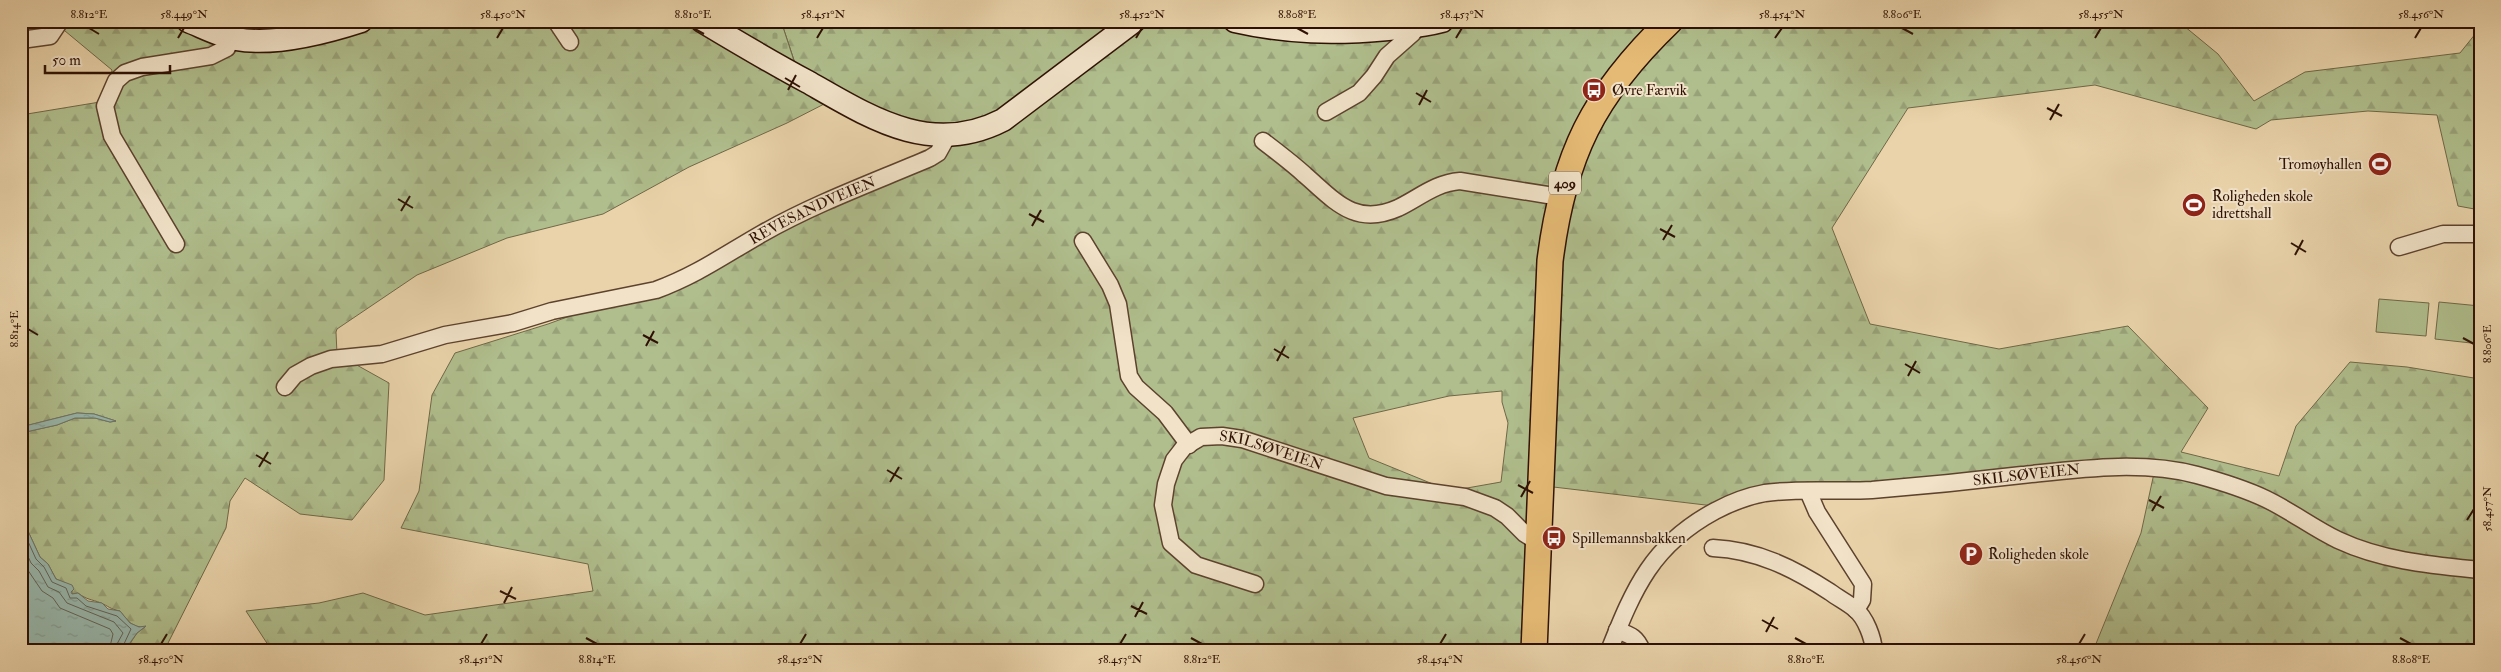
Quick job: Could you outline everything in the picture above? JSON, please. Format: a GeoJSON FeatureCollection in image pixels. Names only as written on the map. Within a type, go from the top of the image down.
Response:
{"type":"FeatureCollection","features":[{"type":"Feature","properties":{"kind":"main road"},"geometry":{"type":"LineString","coordinates":[[188,21],[230,37],[263,40],[302,36],[361,21]]}},
{"type":"Feature","properties":{"kind":"main road"},"geometry":{"type":"LineString","coordinates":[[702,21],[866,115],[898,128],[926,134],[948,135],[981,131],[1003,120],[1134,21]]}},
{"type":"Feature","properties":{"kind":"main road"},"geometry":{"type":"LineString","coordinates":[[1235,21],[1266,28],[1309,33],[1343,33],[1414,26],[1442,21]]}},
{"type":"Feature","properties":{"kind":"main road","name":"409"},"geometry":{"type":"LineString","coordinates":[[1534,651],[1550,261],[1560,197],[1572,160],[1598,106],[1629,63],[1670,21]]}},
{"type":"Feature","properties":{"kind":"street"},"geometry":{"type":"LineString","coordinates":[[21,40],[50,36],[60,21]]}},
{"type":"Feature","properties":{"kind":"street"},"geometry":{"type":"LineString","coordinates":[[556,21],[570,42]]}},
{"type":"Feature","properties":{"kind":"street"},"geometry":{"type":"LineString","coordinates":[[1326,112],[1359,93],[1374,76],[1387,56],[1413,33],[1414,26]]}},
{"type":"Feature","properties":{"kind":"street"},"geometry":{"type":"LineString","coordinates":[[176,244],[112,136],[105,106],[116,81],[125,73],[142,67],[211,56],[227,48],[230,37]]}},
{"type":"Feature","properties":{"kind":"street","name":"REVESANDVEIEN"},"geometry":{"type":"LineString","coordinates":[[285,387],[295,375],[311,366],[331,359],[382,354],[444,335],[513,323],[552,311],[656,290],[672,284],[706,269],[763,233],[796,216],[930,158],[938,153],[948,135]]}},
{"type":"Feature","properties":{"kind":"street"},"geometry":{"type":"LineString","coordinates":[[1263,141],[1324,194],[1356,214],[1374,216],[1388,212],[1414,201],[1435,186],[1454,182],[1560,197]]}},
{"type":"Feature","properties":{"kind":"street"},"geometry":{"type":"LineString","coordinates":[[2399,247],[2443,234],[2480,234]]}},
{"type":"Feature","properties":{"kind":"street"},"geometry":{"type":"LineString","coordinates":[[1083,241],[1110,284],[1118,304],[1129,376],[1136,387],[1165,413],[1189,445]]}},
{"type":"Feature","properties":{"kind":"street","name":"SKILSØVEIEN"},"geometry":{"type":"LineString","coordinates":[[1255,584],[1196,565],[1171,543],[1163,505],[1166,484],[1174,460],[1189,445],[1201,437],[1222,436],[1242,439],[1386,486],[1465,497],[1495,508],[1507,516],[1525,534],[1538,542]]}},
{"type":"Feature","properties":{"kind":"street","name":"SKILSØVEIEN"},"geometry":{"type":"LineString","coordinates":[[1608,651],[1632,594],[1646,570],[1665,548],[1687,528],[1734,502],[1765,493],[1870,490],[2117,467],[2161,469],[2196,474],[2264,498],[2321,531],[2360,549],[2408,562],[2480,570]]}},
{"type":"Feature","properties":{"kind":"street"},"geometry":{"type":"LineString","coordinates":[[1808,491],[1817,512],[1863,584],[1862,600],[1856,610]]}},
{"type":"Feature","properties":{"kind":"street"},"geometry":{"type":"LineString","coordinates":[[1713,548],[1738,549],[1772,560],[1806,576],[1856,610],[1863,618],[1874,651]]}},
{"type":"Feature","properties":{"kind":"street"},"geometry":{"type":"LineString","coordinates":[[1617,630],[1631,635],[1638,640],[1642,651]]}},
{"type":"Feature","properties":{"kind":"green space"},"geometry":{"type":"Polygon","coordinates":[[[53,21],[686,21],[800,78],[781,21],[2178,21],[2218,54],[2254,101],[2305,72],[2460,53],[2480,28],[2480,210],[2458,206],[2437,115],[2368,111],[2271,120],[2256,129],[2095,85],[1908,108],[1832,228],[1870,324],[1999,349],[2128,326],[2208,408],[2181,452],[2279,476],[2296,426],[2350,362],[2407,367],[2480,379],[2480,651],[2093,651],[2141,533],[2156,464],[1801,490],[1714,506],[1545,486],[1537,651],[272,651],[246,611],[319,603],[363,593],[425,615],[593,591],[588,564],[401,528],[419,491],[432,395],[455,353],[548,324],[730,258],[818,214],[908,175],[946,148],[828,102],[787,123],[689,167],[603,214],[507,238],[417,275],[337,329],[337,354],[389,383],[384,480],[352,520],[300,514],[245,478],[230,501],[226,528],[164,651],[128,651],[127,648],[137,633],[145,627],[133,625],[120,611],[78,593],[72,594],[72,586],[56,579],[48,564],[40,557],[21,516],[21,433],[57,425],[75,418],[116,421],[94,414],[77,413],[21,427],[21,115],[106,101],[112,70],[53,21]],[[1502,391],[1449,396],[1353,418],[1369,458],[1450,491],[1501,482],[1508,423],[1502,402],[1502,391]]]}},
{"type":"Feature","properties":{"kind":"green space"},"geometry":{"type":"Polygon","coordinates":[[[712,21],[781,21],[800,79],[712,21]]]}},
{"type":"Feature","properties":{"kind":"green space"},"geometry":{"type":"Polygon","coordinates":[[[2379,299],[2429,303],[2426,336],[2376,332],[2379,299]]]}},
{"type":"Feature","properties":{"kind":"green space"},"geometry":{"type":"Polygon","coordinates":[[[2439,302],[2480,306],[2480,344],[2435,339],[2439,302]]]}},
{"type":"Feature","properties":{"kind":"water"},"geometry":{"type":"Polygon","coordinates":[[[77,413],[94,414],[116,421],[75,418],[57,425],[21,433],[21,427],[77,413]]]}},
{"type":"Feature","properties":{"kind":"water"},"geometry":{"type":"Polygon","coordinates":[[[21,516],[40,557],[48,564],[56,579],[72,585],[74,589],[71,592],[72,594],[78,593],[88,601],[102,603],[108,609],[120,611],[130,623],[139,627],[146,626],[137,633],[127,647],[128,651],[21,651],[21,516]]]}},
{"type":"Feature","properties":{"kind":"place","name":"Øvre Færvik"},"geometry":{"type":"Point","coordinates":[1594,90]}},
{"type":"Feature","properties":{"kind":"place","name":"Tromøyhallen"},"geometry":{"type":"Point","coordinates":[2380,164]}},
{"type":"Feature","properties":{"kind":"place","name":"Roligheden skole idrettshall"},"geometry":{"type":"Point","coordinates":[2194,205]}},
{"type":"Feature","properties":{"kind":"place","name":"Spillemannsbakken"},"geometry":{"type":"Point","coordinates":[1554,538]}},
{"type":"Feature","properties":{"kind":"place","name":"Roligheden skole"},"geometry":{"type":"Point","coordinates":[1971,554]}}]}
